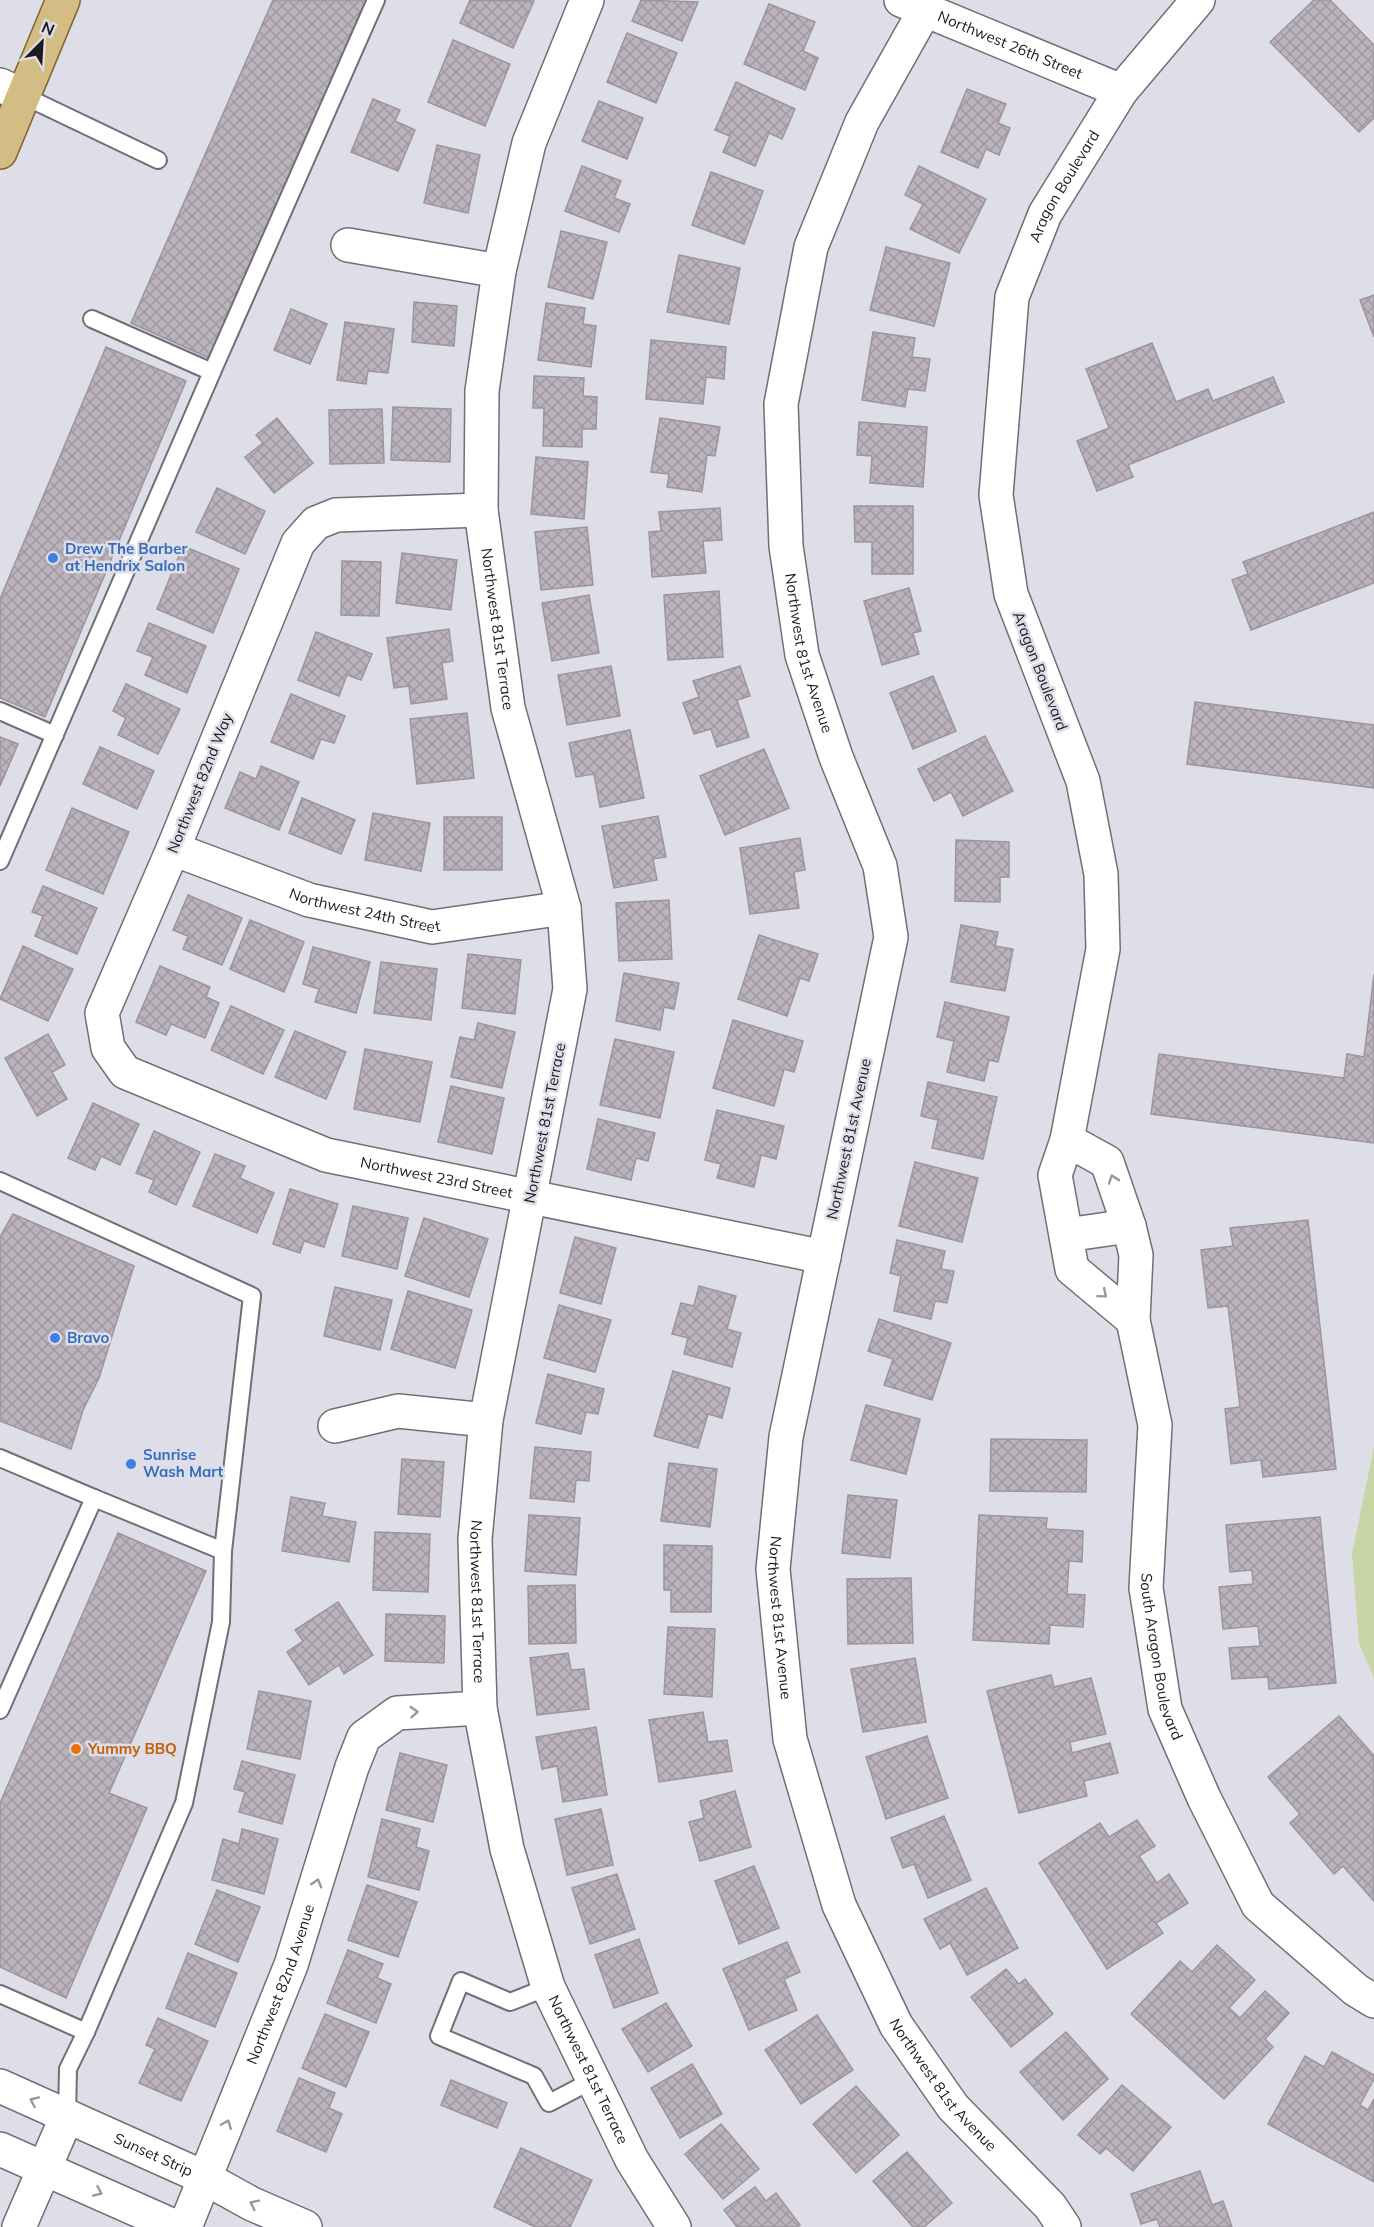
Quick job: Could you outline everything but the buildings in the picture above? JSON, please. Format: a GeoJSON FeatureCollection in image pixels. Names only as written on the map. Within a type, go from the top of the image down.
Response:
{"type":"FeatureCollection","features":[{"type":"Feature","properties":{"kind":"main road"},"geometry":{"type":"LineString","coordinates":[[0,152],[12,90],[63,0]]}},
{"type":"Feature","properties":{"kind":"street","name":"Northwest 81st Terrace"},"geometry":{"type":"LineString","coordinates":[[587,0],[529,143],[499,271],[482,391],[481,510],[508,708],[564,908],[570,989],[486,1420],[475,1539],[480,1708],[507,1850],[548,1987],[632,2160],[674,2227]]}},
{"type":"Feature","properties":{"kind":"street","name":"Aragon Boulevard"},"geometry":{"type":"LineString","coordinates":[[1133,1320],[1072,1269],[1055,1175],[1067,1140],[1102,949],[1101,874],[1083,781],[1011,594],[996,495],[1012,297],[1045,214],[1121,91],[1198,0]]}},
{"type":"Feature","properties":{"kind":"street","name":"Northwest 26th Street"},"geometry":{"type":"LineString","coordinates":[[913,5],[1121,91]]}},
{"type":"Feature","properties":{"kind":"street","name":"Northwest 81st Avenue"},"geometry":{"type":"LineString","coordinates":[[913,5],[811,247],[781,404],[786,546],[802,655],[836,757],[880,866],[891,937],[786,1437],[773,1569],[790,1738],[839,1905],[896,2025],[953,2107],[1050,2206],[1064,2227]]}},
{"type":"Feature","properties":{"kind":"street"},"geometry":{"type":"LineString","coordinates":[[348,245],[499,271]]}},
{"type":"Feature","properties":{"kind":"street","name":"Northwest 82nd Way"},"geometry":{"type":"LineString","coordinates":[[108,1048],[102,1014],[173,849],[298,543],[316,523],[336,516],[481,510]]}},
{"type":"Feature","properties":{"kind":"street","name":"Northwest 24th Street"},"geometry":{"type":"LineString","coordinates":[[173,849],[309,900],[432,927],[564,908]]}},
{"type":"Feature","properties":{"kind":"street","name":"Northwest 23rd Street"},"geometry":{"type":"LineString","coordinates":[[108,1048],[125,1072],[326,1155],[824,1257]]}},
{"type":"Feature","properties":{"kind":"street","name":"South Aragon Boulevard"},"geometry":{"type":"LineString","coordinates":[[1067,1140],[1107,1162],[1129,1226],[1136,1255],[1133,1320],[1155,1425],[1146,1588],[1165,1709],[1204,1798],[1258,1905],[1356,1990],[1374,2001]]}},
{"type":"Feature","properties":{"kind":"street"},"geometry":{"type":"LineString","coordinates":[[1066,1235],[1129,1226]]}},
{"type":"Feature","properties":{"kind":"street"},"geometry":{"type":"LineString","coordinates":[[335,1426],[398,1411],[486,1420]]}},
{"type":"Feature","properties":{"kind":"street","name":"Northwest 82nd Avenue"},"geometry":{"type":"LineString","coordinates":[[185,2227],[291,1965],[352,1767],[364,1737],[397,1713],[480,1708]]}},
{"type":"Feature","properties":{"kind":"street","name":"Sunset Strip"},"geometry":{"type":"LineString","coordinates":[[0,2086],[205,2178],[252,2204],[305,2227]]}},
{"type":"Feature","properties":{"kind":"street"},"geometry":{"type":"LineString","coordinates":[[20,2227],[67,2116]]}},
{"type":"Feature","properties":{"kind":"street"},"geometry":{"type":"LineString","coordinates":[[0,2149],[176,2227]]}},
{"type":"Feature","properties":{"kind":"lane"},"geometry":{"type":"LineString","coordinates":[[0,861],[376,0]]}},
{"type":"Feature","properties":{"kind":"lane"},"geometry":{"type":"LineString","coordinates":[[12,90],[158,160]]}},
{"type":"Feature","properties":{"kind":"lane"},"geometry":{"type":"LineString","coordinates":[[92,319],[212,372]]}},
{"type":"Feature","properties":{"kind":"lane"},"geometry":{"type":"LineString","coordinates":[[0,711],[55,735]]}},
{"type":"Feature","properties":{"kind":"lane"},"geometry":{"type":"LineString","coordinates":[[0,1181],[252,1296],[223,1551],[221,1622],[184,1803],[68,2069],[67,2116]]}},
{"type":"Feature","properties":{"kind":"lane"},"geometry":{"type":"LineString","coordinates":[[0,1458],[223,1551]]}},
{"type":"Feature","properties":{"kind":"lane"},"geometry":{"type":"LineString","coordinates":[[0,1710],[94,1498]]}},
{"type":"Feature","properties":{"kind":"lane"},"geometry":{"type":"LineString","coordinates":[[548,1987],[510,2002],[461,1981],[438,2036],[534,2076],[549,2103],[593,2080]]}},
{"type":"Feature","properties":{"kind":"lane"},"geometry":{"type":"LineString","coordinates":[[0,1994],[86,2032]]}},
{"type":"Feature","properties":{"kind":"green space"},"geometry":{"type":"Polygon","coordinates":[[[1374,1447],[1374,1678],[1359,1643],[1352,1554],[1374,1447]]]}},
{"type":"Feature","properties":{"kind":"place","name":"Drew The Barber at Hendrix Salon"},"geometry":{"type":"Point","coordinates":[53,558]}},
{"type":"Feature","properties":{"kind":"place","name":"Bravo"},"geometry":{"type":"Point","coordinates":[55,1338]}},
{"type":"Feature","properties":{"kind":"place","name":"Sunrise Wash Mart"},"geometry":{"type":"Point","coordinates":[131,1464]}},
{"type":"Feature","properties":{"kind":"place","name":"Yummy BBQ"},"geometry":{"type":"Point","coordinates":[76,1749]}}]}
